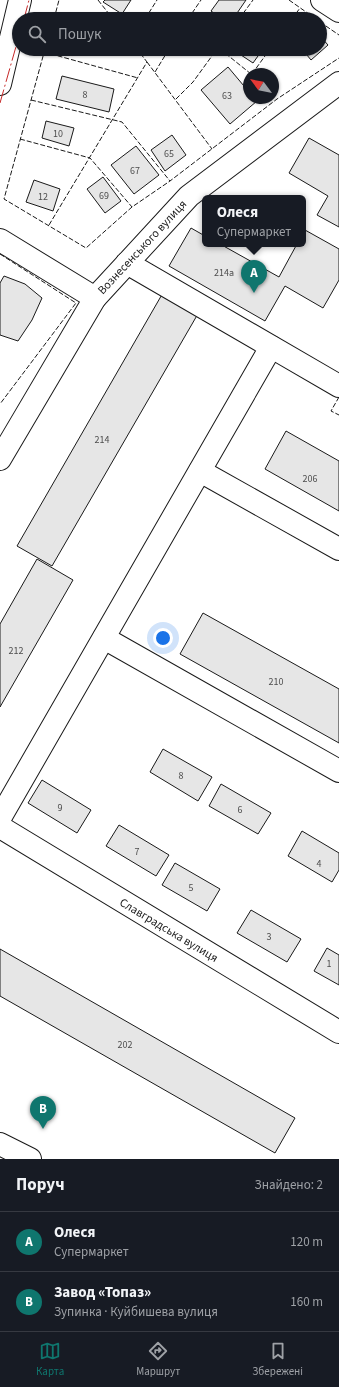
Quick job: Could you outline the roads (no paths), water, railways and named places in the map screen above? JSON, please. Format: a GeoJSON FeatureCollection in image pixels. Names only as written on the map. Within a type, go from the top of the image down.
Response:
{"type":"FeatureCollection","features":[{"type":"Feature","properties":{"kind":"street"},"geometry":{"type":"LineString","coordinates":[[17,12],[20,0]]}},
{"type":"Feature","properties":{"kind":"street"},"geometry":{"type":"LineString","coordinates":[[322,0],[339,11]]}},
{"type":"Feature","properties":{"kind":"street"},"geometry":{"type":"LineString","coordinates":[[0,84],[12,34]]}},
{"type":"Feature","properties":{"kind":"street","name":"Вознесенського вулиця"},"geometry":{"type":"LineString","coordinates":[[0,459],[95,298],[189,196],[339,83]]}},
{"type":"Feature","properties":{"kind":"street"},"geometry":{"type":"LineString","coordinates":[[0,240],[95,298]]}},
{"type":"Feature","properties":{"kind":"street"},"geometry":{"type":"LineString","coordinates":[[126,264],[339,386]]}},
{"type":"Feature","properties":{"kind":"street"},"geometry":{"type":"LineString","coordinates":[[0,818],[271,347]]}},
{"type":"Feature","properties":{"kind":"street"},"geometry":{"type":"LineString","coordinates":[[200,471],[339,549]]}},
{"type":"Feature","properties":{"kind":"street"},"geometry":{"type":"LineString","coordinates":[[104,638],[339,771]]}},
{"type":"Feature","properties":{"kind":"street","name":"Славградська вулиця"},"geometry":{"type":"LineString","coordinates":[[0,827],[339,1032]]}},
{"type":"Feature","properties":{"kind":"street"},"geometry":{"type":"LineString","coordinates":[[0,1144],[30,1159]]}},
{"type":"Feature","properties":{"kind":"place","name":"Олеся"},"geometry":{"type":"Point","coordinates":[254,293]}},
{"type":"Feature","properties":{"kind":"place","name":"Завод «Топаз»"},"geometry":{"type":"Point","coordinates":[43,1129]}}]}
